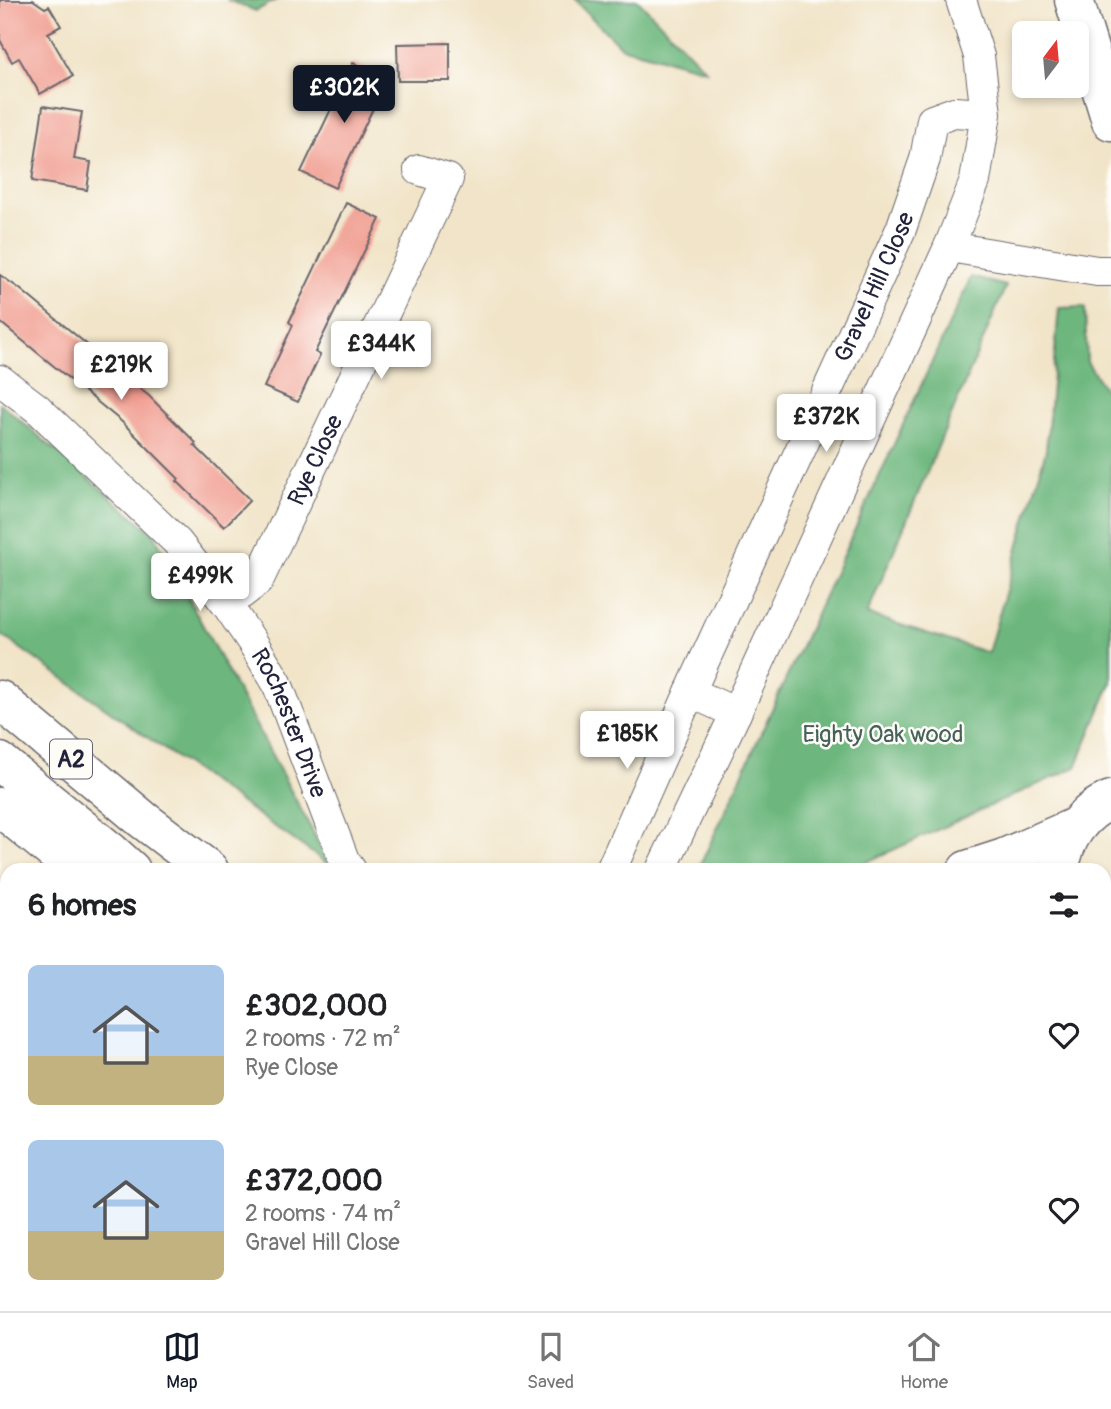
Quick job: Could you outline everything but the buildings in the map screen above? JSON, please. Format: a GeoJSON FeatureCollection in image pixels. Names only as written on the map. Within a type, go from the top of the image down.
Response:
{"type":"FeatureCollection","features":[{"type":"Feature","properties":{"kind":"main road"},"geometry":{"type":"LineString","coordinates":[[1074,0],[1111,121]]}},
{"type":"Feature","properties":{"kind":"main road","name":"A2"},"geometry":{"type":"LineString","coordinates":[[0,700],[142,819],[188,863]]}},
{"type":"Feature","properties":{"kind":"main road","name":"A2"},"geometry":{"type":"LineString","coordinates":[[0,762],[123,863]]}},
{"type":"Feature","properties":{"kind":"main road"},"geometry":{"type":"LineString","coordinates":[[1061,863],[1065,846],[1075,827],[1088,813],[1111,800]]}},
{"type":"Feature","properties":{"kind":"main road"},"geometry":{"type":"LineString","coordinates":[[0,807],[56,853],[64,863]]}},
{"type":"Feature","properties":{"kind":"main road"},"geometry":{"type":"LineString","coordinates":[[142,819],[200,863]]}},
{"type":"Feature","properties":{"kind":"main road"},"geometry":{"type":"LineString","coordinates":[[991,863],[1075,827]]}},
{"type":"Feature","properties":{"kind":"street"},"geometry":{"type":"LineString","coordinates":[[664,863],[736,713],[949,247],[975,181],[986,114],[979,56],[961,0]]}},
{"type":"Feature","properties":{"kind":"street","name":"Gravel Hill Close"},"geometry":{"type":"LineString","coordinates":[[614,863],[901,229],[925,159],[932,120],[954,112],[986,114]]}},
{"type":"Feature","properties":{"kind":"street","name":"Rye Close"},"geometry":{"type":"LineString","coordinates":[[227,605],[258,582],[449,179],[419,170]]}},
{"type":"Feature","properties":{"kind":"street"},"geometry":{"type":"LineString","coordinates":[[949,247],[1111,271]]}},
{"type":"Feature","properties":{"kind":"street","name":"Rochester Drive"},"geometry":{"type":"LineString","coordinates":[[0,380],[38,409],[177,542],[227,605],[277,683],[346,863]]}},
{"type":"Feature","properties":{"kind":"street"},"geometry":{"type":"LineString","coordinates":[[690,692],[736,713]]}},
{"type":"Feature","properties":{"kind":"lane"},"geometry":{"type":"LineString","coordinates":[[0,791],[87,863]]}},
{"type":"Feature","properties":{"kind":"green space"},"geometry":{"type":"Polygon","coordinates":[[[227,0],[276,0],[256,11],[227,0]]]}},
{"type":"Feature","properties":{"kind":"green space"},"geometry":{"type":"Polygon","coordinates":[[[574,0],[638,0],[706,70],[621,47],[574,0]]]}},
{"type":"Feature","properties":{"kind":"green space","name":"Eighty Oak wood"},"geometry":{"type":"Polygon","coordinates":[[[971,277],[1006,286],[867,614],[988,653],[1046,450],[1059,308],[1085,307],[1087,362],[1111,399],[1111,683],[1076,767],[864,863],[701,863],[971,277]]]}},
{"type":"Feature","properties":{"kind":"green space"},"geometry":{"type":"Polygon","coordinates":[[[0,403],[154,534],[329,863],[327,863],[0,634],[0,403]]]}}]}
